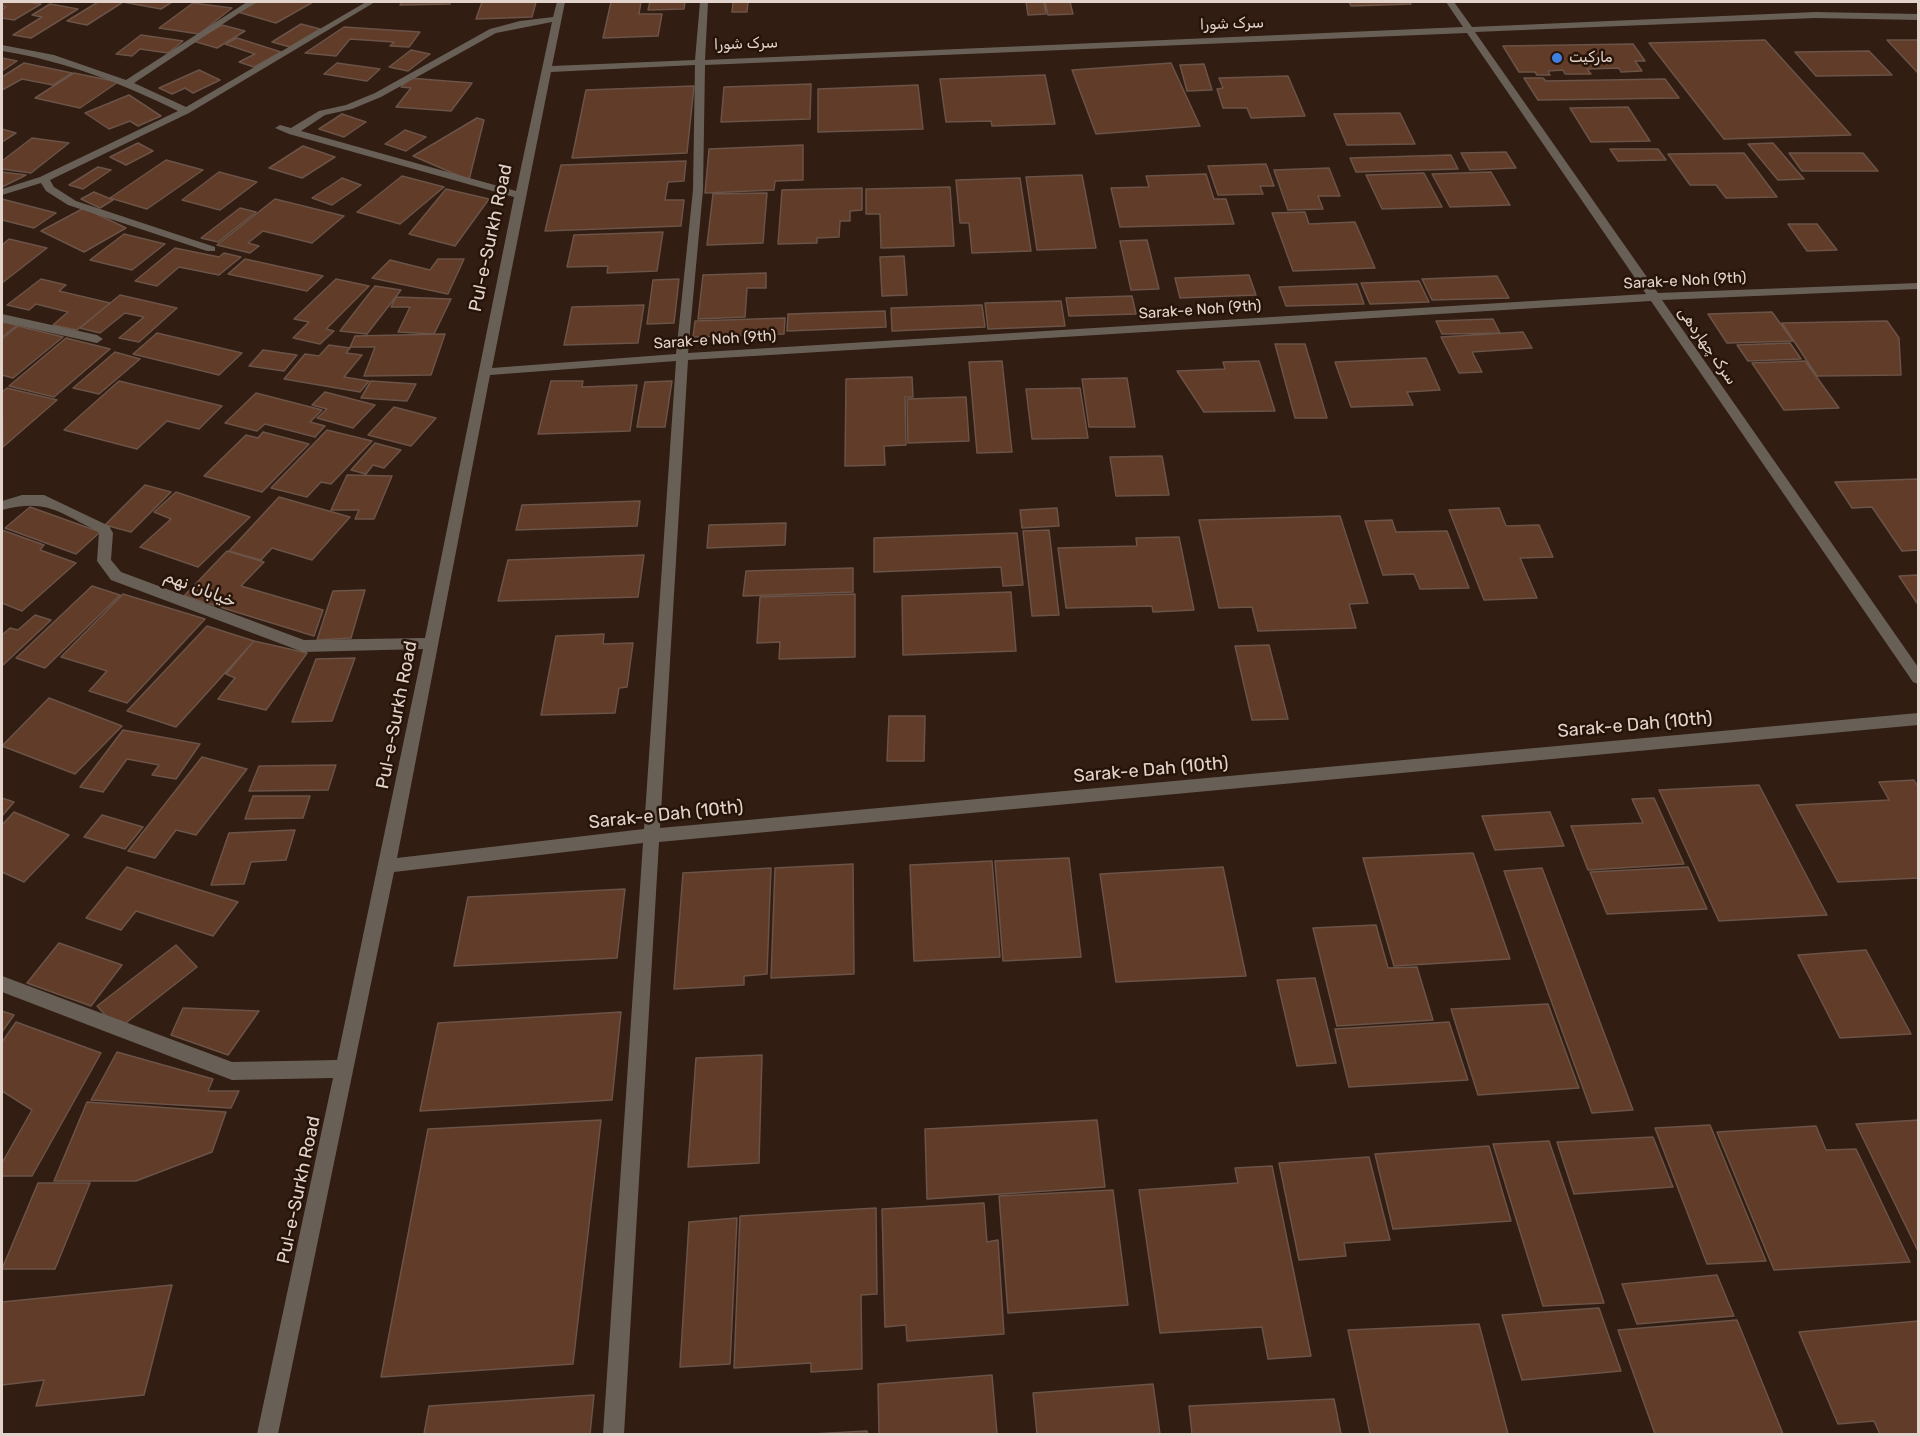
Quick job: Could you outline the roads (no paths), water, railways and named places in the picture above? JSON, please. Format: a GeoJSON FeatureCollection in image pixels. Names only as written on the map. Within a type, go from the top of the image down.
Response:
{"type":"FeatureCollection","features":[{"type":"Feature","properties":{"kind":"street"},"geometry":{"type":"LineString","coordinates":[[129,82],[252,2]]}},
{"type":"Feature","properties":{"kind":"street"},"geometry":{"type":"LineString","coordinates":[[2,192],[44,179],[186,111],[371,2]]}},
{"type":"Feature","properties":{"kind":"street","name":"Pul-e-Surkh Road"},"geometry":{"type":"LineString","coordinates":[[267,1434],[387,866],[484,372],[561,2]]}},
{"type":"Feature","properties":{"kind":"street"},"geometry":{"type":"LineString","coordinates":[[614,1434],[682,357],[698,190],[700,61],[704,2]]}},
{"type":"Feature","properties":{"kind":"street","name":"سرک چهاردهی"},"geometry":{"type":"LineString","coordinates":[[1450,2],[1918,678]]}},
{"type":"Feature","properties":{"kind":"street","name":"سرک شورا"},"geometry":{"type":"LineString","coordinates":[[547,69],[1815,15],[1918,17]]}},
{"type":"Feature","properties":{"kind":"street"},"geometry":{"type":"LineString","coordinates":[[292,132],[322,113],[349,107],[378,95],[493,31],[520,24],[558,19]]}},
{"type":"Feature","properties":{"kind":"street"},"geometry":{"type":"LineString","coordinates":[[2,48],[86,67],[129,82],[186,111]]}},
{"type":"Feature","properties":{"kind":"street"},"geometry":{"type":"LineString","coordinates":[[280,128],[520,195]]}},
{"type":"Feature","properties":{"kind":"street"},"geometry":{"type":"LineString","coordinates":[[44,179],[50,189],[72,203],[211,249]]}},
{"type":"Feature","properties":{"kind":"street","name":"Sarak-e Noh (9th)"},"geometry":{"type":"LineString","coordinates":[[484,372],[682,357],[1654,297],[1918,286]]}},
{"type":"Feature","properties":{"kind":"street"},"geometry":{"type":"LineString","coordinates":[[2,318],[97,339]]}},
{"type":"Feature","properties":{"kind":"street","name":"خیابان نهم"},"geometry":{"type":"LineString","coordinates":[[2,505],[22,500],[44,500],[104,529],[106,533],[104,561],[116,576],[303,646],[431,643]]}},
{"type":"Feature","properties":{"kind":"street","name":"Sarak-e Dah (10th)"},"geometry":{"type":"LineString","coordinates":[[387,866],[652,835],[1918,719]]}},
{"type":"Feature","properties":{"kind":"street"},"geometry":{"type":"LineString","coordinates":[[2,984],[232,1071],[344,1069]]}},
{"type":"Feature","properties":{"kind":"place","name":"مارکیت"},"geometry":{"type":"Point","coordinates":[1557,58]}}]}
